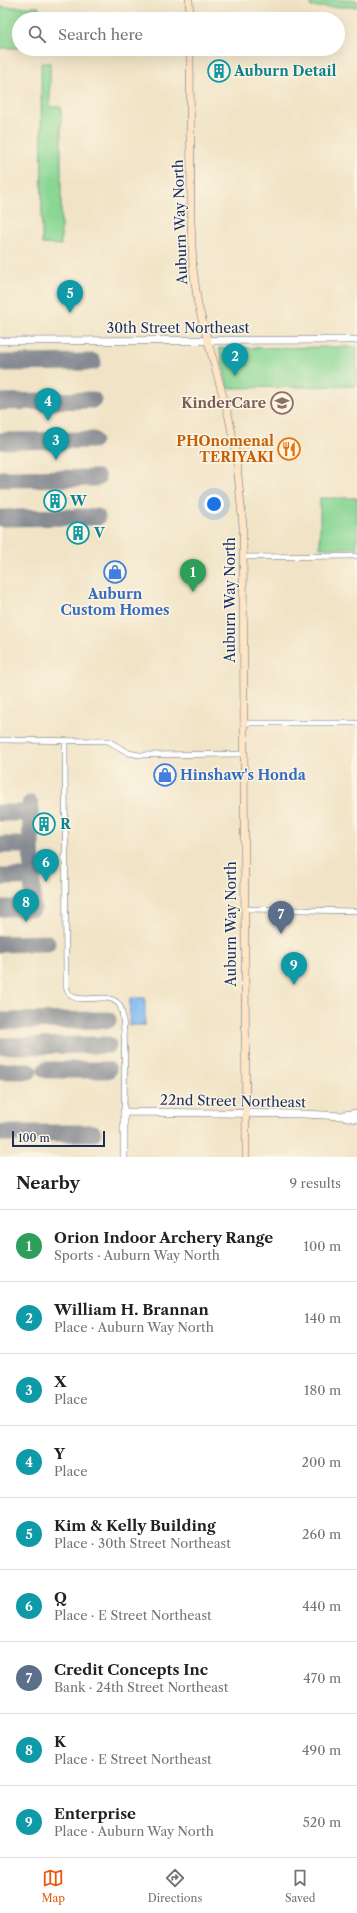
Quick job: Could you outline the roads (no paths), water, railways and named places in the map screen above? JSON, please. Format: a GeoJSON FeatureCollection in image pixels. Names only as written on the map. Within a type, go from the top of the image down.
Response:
{"type":"FeatureCollection","features":[{"type":"Feature","properties":{"kind":"main road"},"geometry":{"type":"LineString","coordinates":[[190,0],[190,12]]}},
{"type":"Feature","properties":{"kind":"main road","name":"Auburn Way North"},"geometry":{"type":"LineString","coordinates":[[190,56],[192,258],[198,305],[229,418],[236,455],[241,496],[244,558],[243,723],[246,1157]]}},
{"type":"Feature","properties":{"kind":"street","name":"30th Street Northeast"},"geometry":{"type":"LineString","coordinates":[[0,342],[357,340]]}},
{"type":"Feature","properties":{"kind":"street"},"geometry":{"type":"LineString","coordinates":[[244,558],[357,556]]}},
{"type":"Feature","properties":{"kind":"street"},"geometry":{"type":"LineString","coordinates":[[243,723],[357,723]]}},
{"type":"Feature","properties":{"kind":"street"},"geometry":{"type":"LineString","coordinates":[[0,740],[108,741],[129,753],[139,755],[244,754]]}},
{"type":"Feature","properties":{"kind":"street"},"geometry":{"type":"LineString","coordinates":[[64,741],[66,986],[67,991],[71,996],[83,999],[105,998],[113,1000],[119,1004],[123,1019],[124,1157]]}},
{"type":"Feature","properties":{"kind":"street"},"geometry":{"type":"LineString","coordinates":[[244,909],[357,911]]}},
{"type":"Feature","properties":{"kind":"street","name":"22nd Street Northeast"},"geometry":{"type":"LineString","coordinates":[[124,1112],[342,1116],[357,1119]]}},
{"type":"Feature","properties":{"kind":"street","name":"22nd Street Northeast"},"geometry":{"type":"LineString","coordinates":[[342,1116],[357,1113]]}},
{"type":"Feature","properties":{"kind":"water"},"geometry":{"type":"Polygon","coordinates":[[[130,998],[145,998],[145,1025],[129,1025],[130,998]]]}},
{"type":"Feature","properties":{"kind":"place","name":"Auburn Detail"},"geometry":{"type":"Point","coordinates":[219,71]}},
{"type":"Feature","properties":{"kind":"place","name":"Kim & Kelly Building"},"geometry":{"type":"Point","coordinates":[70,313]}},
{"type":"Feature","properties":{"kind":"place","name":"William H. Brannan"},"geometry":{"type":"Point","coordinates":[235,376]}},
{"type":"Feature","properties":{"kind":"place","name":"KinderCare"},"geometry":{"type":"Point","coordinates":[282,403]}},
{"type":"Feature","properties":{"kind":"place","name":"Y"},"geometry":{"type":"Point","coordinates":[48,421]}},
{"type":"Feature","properties":{"kind":"place","name":"PHOnomenal TERIYAKI"},"geometry":{"type":"Point","coordinates":[289,449]}},
{"type":"Feature","properties":{"kind":"place","name":"X"},"geometry":{"type":"Point","coordinates":[56,460]}},
{"type":"Feature","properties":{"kind":"place","name":"W"},"geometry":{"type":"Point","coordinates":[55,501]}},
{"type":"Feature","properties":{"kind":"place","name":"V"},"geometry":{"type":"Point","coordinates":[78,533]}},
{"type":"Feature","properties":{"kind":"place","name":"Auburn Custom Homes"},"geometry":{"type":"Point","coordinates":[115,572]}},
{"type":"Feature","properties":{"kind":"place","name":"Orion Indoor Archery Range"},"geometry":{"type":"Point","coordinates":[193,592]}},
{"type":"Feature","properties":{"kind":"place","name":"Hinshaw's Honda"},"geometry":{"type":"Point","coordinates":[165,775]}},
{"type":"Feature","properties":{"kind":"place","name":"R"},"geometry":{"type":"Point","coordinates":[44,824]}},
{"type":"Feature","properties":{"kind":"place","name":"Q"},"geometry":{"type":"Point","coordinates":[46,882]}},
{"type":"Feature","properties":{"kind":"place","name":"K"},"geometry":{"type":"Point","coordinates":[26,922]}},
{"type":"Feature","properties":{"kind":"place","name":"Credit Concepts Inc"},"geometry":{"type":"Point","coordinates":[281,934]}},
{"type":"Feature","properties":{"kind":"place","name":"Enterprise"},"geometry":{"type":"Point","coordinates":[294,985]}}]}
